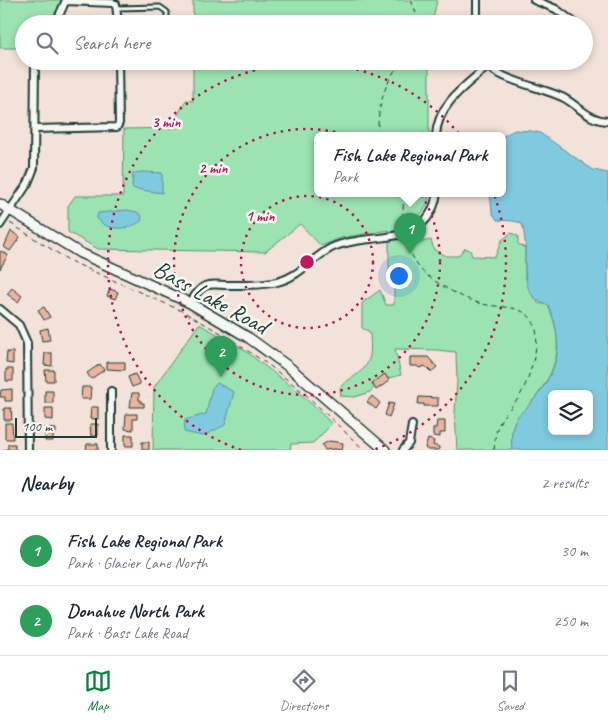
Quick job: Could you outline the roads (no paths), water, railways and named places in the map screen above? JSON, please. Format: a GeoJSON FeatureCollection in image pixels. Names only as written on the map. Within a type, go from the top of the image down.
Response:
{"type":"FeatureCollection","features":[{"type":"Feature","properties":{"kind":"main road","name":"Bass Lake Road"},"geometry":{"type":"LineString","coordinates":[[0,204],[80,253],[190,303],[249,338],[289,367],[385,450]]}},
{"type":"Feature","properties":{"kind":"street"},"geometry":{"type":"LineString","coordinates":[[477,0],[477,15]]}},
{"type":"Feature","properties":{"kind":"street"},"geometry":{"type":"LineString","coordinates":[[534,0],[556,9],[564,15]]}},
{"type":"Feature","properties":{"kind":"street"},"geometry":{"type":"LineString","coordinates":[[59,15],[66,1],[117,6],[118,15]]}},
{"type":"Feature","properties":{"kind":"street"},"geometry":{"type":"LineString","coordinates":[[2,222],[28,183],[34,168],[35,70]]}},
{"type":"Feature","properties":{"kind":"street"},"geometry":{"type":"LineString","coordinates":[[35,129],[117,127],[119,123],[118,70]]}},
{"type":"Feature","properties":{"kind":"street"},"geometry":{"type":"LineString","coordinates":[[436,132],[439,117],[447,104],[478,70]]}},
{"type":"Feature","properties":{"kind":"street"},"geometry":{"type":"LineString","coordinates":[[493,70],[499,74],[564,98],[590,117],[608,121]]}},
{"type":"Feature","properties":{"kind":"street"},"geometry":{"type":"LineString","coordinates":[[190,303],[199,290],[207,285],[255,285],[280,282],[292,277],[322,253],[333,248],[356,241],[409,232],[421,225],[428,217],[436,197]]}},
{"type":"Feature","properties":{"kind":"street"},"geometry":{"type":"LineString","coordinates":[[0,309],[19,325],[27,343],[28,450]]}},
{"type":"Feature","properties":{"kind":"street"},"geometry":{"type":"LineString","coordinates":[[111,391],[111,450]]}},
{"type":"Feature","properties":{"kind":"street"},"geometry":{"type":"LineString","coordinates":[[403,450],[409,442],[412,425]]}},
{"type":"Feature","properties":{"kind":"lane"},"geometry":{"type":"LineString","coordinates":[[117,6],[160,7],[166,12],[166,15]]}},
{"type":"Feature","properties":{"kind":"water"},"geometry":{"type":"Polygon","coordinates":[[[515,130],[540,133],[593,170],[608,173],[608,450],[512,450],[514,423],[547,382],[553,370],[558,346],[554,319],[548,305],[531,294],[527,285],[523,226],[518,222],[497,220],[492,212],[490,197],[506,197],[506,134],[515,130]]]}},
{"type":"Feature","properties":{"kind":"water"},"geometry":{"type":"Polygon","coordinates":[[[133,173],[162,173],[162,193],[132,187],[133,173]]]}},
{"type":"Feature","properties":{"kind":"water"},"geometry":{"type":"Polygon","coordinates":[[[127,210],[137,212],[142,216],[141,221],[124,228],[118,228],[106,226],[97,218],[98,213],[127,210]]]}},
{"type":"Feature","properties":{"kind":"water"},"geometry":{"type":"Polygon","coordinates":[[[217,383],[234,392],[225,425],[203,436],[184,432],[185,420],[206,414],[212,388],[217,383]]]}},
{"type":"Feature","properties":{"kind":"place","name":"Fish Lake Regional Park"},"geometry":{"type":"Point","coordinates":[410,254]}},
{"type":"Feature","properties":{"kind":"place","name":"Donahue North Park"},"geometry":{"type":"Point","coordinates":[221,377]}}]}
